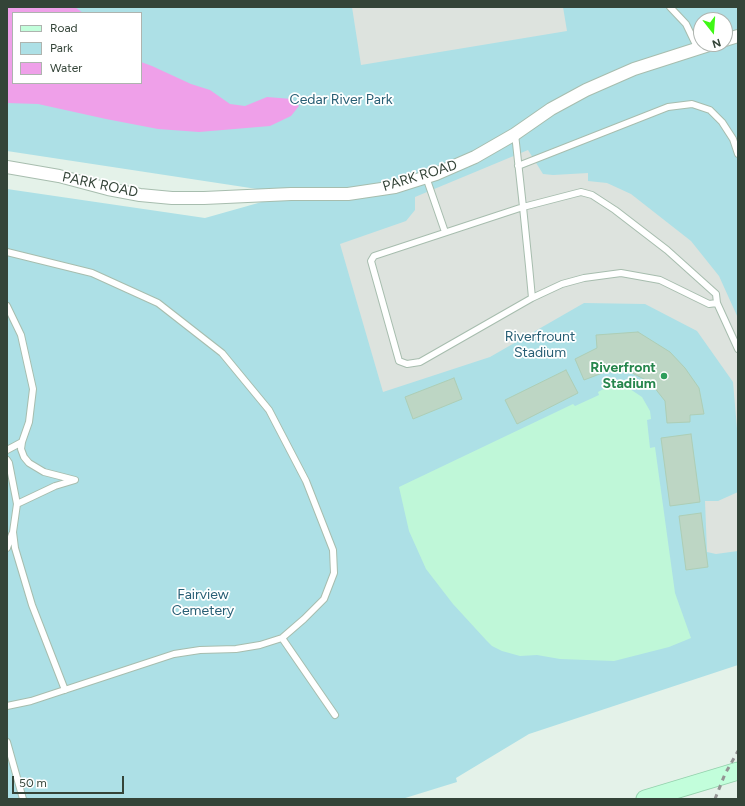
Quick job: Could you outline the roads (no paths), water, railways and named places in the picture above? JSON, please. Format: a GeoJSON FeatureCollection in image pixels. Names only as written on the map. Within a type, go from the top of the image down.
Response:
{"type":"FeatureCollection","features":[{"type":"Feature","properties":{"kind":"main road"},"geometry":{"type":"LineString","coordinates":[[645,799],[738,771]]}},
{"type":"Feature","properties":{"kind":"street","name":"PARK ROAD"},"geometry":{"type":"LineString","coordinates":[[7,167],[59,176],[108,189],[140,195],[172,198],[291,194],[348,194],[395,187],[426,177],[475,157],[515,134],[551,109],[586,90],[634,69],[693,51]]}},
{"type":"Feature","properties":{"kind":"lane"},"geometry":{"type":"LineString","coordinates":[[670,7],[686,24],[693,39]]}},
{"type":"Feature","properties":{"kind":"lane"},"geometry":{"type":"LineString","coordinates":[[518,166],[668,107],[692,104],[710,110],[722,122],[733,139],[738,154]]}},
{"type":"Feature","properties":{"kind":"lane"},"geometry":{"type":"LineString","coordinates":[[515,134],[532,298]]}},
{"type":"Feature","properties":{"kind":"lane"},"geometry":{"type":"LineString","coordinates":[[426,177],[445,232]]}},
{"type":"Feature","properties":{"kind":"lane"},"geometry":{"type":"LineString","coordinates":[[717,303],[709,304],[660,280],[621,273],[584,278],[562,284],[532,298],[420,362],[407,364],[399,362],[371,260],[374,256],[523,206],[581,192],[592,195],[615,210],[667,250],[716,294],[717,303],[738,349]]}},
{"type":"Feature","properties":{"kind":"lane"},"geometry":{"type":"LineString","coordinates":[[7,252],[92,273],[158,303],[222,353],[269,410],[306,481],[333,550],[334,573],[324,599],[282,638],[260,645],[236,649],[200,650],[174,654],[31,701],[7,706]]}},
{"type":"Feature","properties":{"kind":"lane"},"geometry":{"type":"LineString","coordinates":[[7,306],[21,335],[33,389],[30,422],[22,442],[24,457],[29,463],[44,472],[75,480],[55,486],[18,504]]}},
{"type":"Feature","properties":{"kind":"lane"},"geometry":{"type":"LineString","coordinates":[[7,450],[22,442]]}},
{"type":"Feature","properties":{"kind":"lane"},"geometry":{"type":"LineString","coordinates":[[7,460],[9,463],[18,504],[13,532],[7,548]]}},
{"type":"Feature","properties":{"kind":"lane"},"geometry":{"type":"LineString","coordinates":[[13,532],[15,548],[32,605],[65,690]]}},
{"type":"Feature","properties":{"kind":"lane"},"geometry":{"type":"LineString","coordinates":[[282,638],[335,715]]}},
{"type":"Feature","properties":{"kind":"lane"},"geometry":{"type":"LineString","coordinates":[[7,742],[23,799]]}},
{"type":"Feature","properties":{"kind":"water"},"geometry":{"type":"Polygon","coordinates":[[[7,7],[75,7],[82,12],[12,12],[12,84],[142,84],[142,62],[191,84],[210,90],[230,104],[245,106],[267,97],[292,99],[299,106],[291,116],[270,126],[199,132],[158,129],[38,104],[7,103],[7,7]]]}},
{"type":"Feature","properties":{"kind":"railway"},"geometry":{"type":"LineString","coordinates":[[715,799],[725,774],[738,751]]}},
{"type":"Feature","properties":{"kind":"place","name":"Riverfront Stadium"},"geometry":{"type":"Point","coordinates":[664,376]}},
{"type":"Feature","properties":{"kind":"park label","name":"Cedar River Park"},"geometry":{"type":"Point","coordinates":[341,100]}},
{"type":"Feature","properties":{"kind":"park label","name":"Riverfrount Stadium"},"geometry":{"type":"Point","coordinates":[540,346]}},
{"type":"Feature","properties":{"kind":"park label","name":"Fairview Cemetery"},"geometry":{"type":"Point","coordinates":[203,604]}}]}
